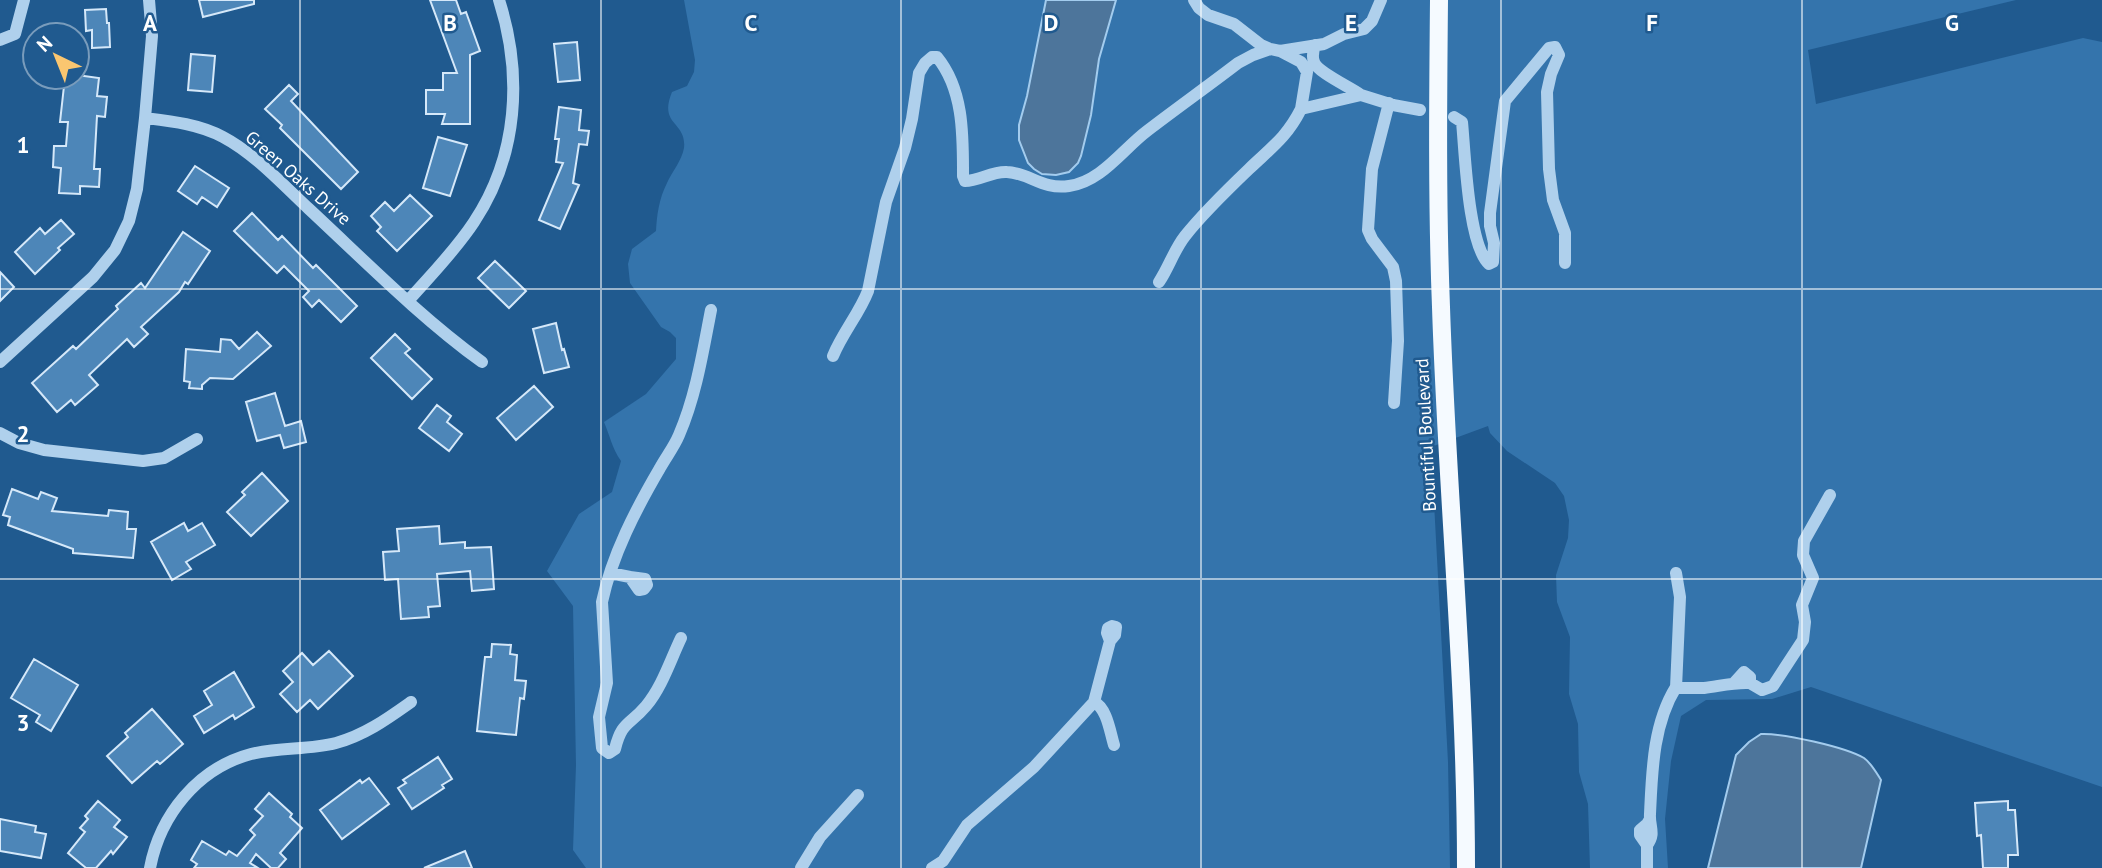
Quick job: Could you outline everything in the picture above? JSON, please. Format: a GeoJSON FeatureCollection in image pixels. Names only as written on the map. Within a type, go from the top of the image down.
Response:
{"type":"FeatureCollection","features":[{"type":"Feature","properties":{"kind":"main road","name":"Bountiful Boulevard"},"geometry":{"type":"LineString","coordinates":[[1439,0],[1441,307],[1465,773],[1466,868]]}},
{"type":"Feature","properties":{"kind":"street"},"geometry":{"type":"LineString","coordinates":[[0,40],[15,34],[24,0]]}},
{"type":"Feature","properties":{"kind":"street"},"geometry":{"type":"LineString","coordinates":[[0,362],[93,277],[123,236],[134,205],[145,118],[152,36],[149,0]]}},
{"type":"Feature","properties":{"kind":"street"},"geometry":{"type":"LineString","coordinates":[[408,301],[474,222],[487,199],[506,152],[514,105],[514,82],[509,39],[499,0]]}},
{"type":"Feature","properties":{"kind":"street"},"geometry":{"type":"LineString","coordinates":[[1159,282],[1185,236],[1284,136],[1301,109],[1307,72],[1305,66],[1234,24],[1208,15],[1194,0]]}},
{"type":"Feature","properties":{"kind":"street"},"geometry":{"type":"LineString","coordinates":[[833,356],[868,291],[886,202],[912,119],[919,73],[932,57],[937,57],[943,65],[954,87],[960,113],[965,181],[1006,172],[1021,174],[1040,184],[1071,186],[1090,180],[1145,132],[1238,63],[1275,50],[1324,44],[1344,34],[1364,29],[1372,21],[1381,0]]}},
{"type":"Feature","properties":{"kind":"street"},"geometry":{"type":"LineString","coordinates":[[1315,45],[1312,55],[1314,65],[1321,72],[1348,85],[1361,95],[1420,110]]}},
{"type":"Feature","properties":{"kind":"street"},"geometry":{"type":"LineString","coordinates":[[1454,117],[1462,122],[1471,214],[1485,261],[1489,264],[1493,262],[1495,254],[1490,213],[1505,101],[1549,48],[1555,47],[1558,50],[1559,55],[1549,83],[1546,108],[1549,169],[1553,200],[1565,233],[1565,263]]}},
{"type":"Feature","properties":{"kind":"street"},"geometry":{"type":"LineString","coordinates":[[1301,109],[1361,95]]}},
{"type":"Feature","properties":{"kind":"street"},"geometry":{"type":"LineString","coordinates":[[1389,103],[1372,169],[1368,230],[1393,267],[1396,281],[1398,341],[1394,402]]}},
{"type":"Feature","properties":{"kind":"street","name":"Green Oaks Drive"},"geometry":{"type":"LineString","coordinates":[[145,118],[206,130],[237,146],[448,337],[482,362]]}},
{"type":"Feature","properties":{"kind":"street"},"geometry":{"type":"LineString","coordinates":[[681,638],[646,706],[619,733],[615,750],[609,754],[605,752],[602,748],[599,717],[607,684],[602,602],[610,573],[629,527],[679,437],[700,365],[711,310]]}},
{"type":"Feature","properties":{"kind":"street"},"geometry":{"type":"LineString","coordinates":[[0,433],[19,443],[44,450],[143,461],[164,458],[197,439]]}},
{"type":"Feature","properties":{"kind":"street"},"geometry":{"type":"LineString","coordinates":[[1676,687],[1702,688],[1750,682],[1762,690],[1773,686],[1803,640],[1805,622],[1802,605],[1813,578],[1803,555],[1804,541],[1830,495]]}},
{"type":"Feature","properties":{"kind":"street"},"geometry":{"type":"LineString","coordinates":[[610,573],[630,577]]}},
{"type":"Feature","properties":{"kind":"street"},"geometry":{"type":"LineString","coordinates":[[1647,868],[1647,845],[1653,833],[1650,819],[1657,732],[1669,698],[1676,687],[1680,597],[1676,573]]}},
{"type":"Feature","properties":{"kind":"street"},"geometry":{"type":"LineString","coordinates":[[932,868],[943,860],[967,825],[1034,767],[1094,702],[1110,641]]}},
{"type":"Feature","properties":{"kind":"street"},"geometry":{"type":"LineString","coordinates":[[150,868],[158,837],[175,807],[218,768],[251,755],[322,746],[357,736],[378,726],[411,702]]}},
{"type":"Feature","properties":{"kind":"street"},"geometry":{"type":"LineString","coordinates":[[1094,702],[1099,704],[1103,711],[1114,745]]}},
{"type":"Feature","properties":{"kind":"street"},"geometry":{"type":"LineString","coordinates":[[801,868],[820,837],[858,795]]}},
{"type":"Feature","properties":{"kind":"shaded area"},"geometry":{"type":"Polygon","coordinates":[[[684,0],[2016,0],[1808,50],[1816,104],[2083,38],[2102,42],[2102,787],[1811,687],[1772,699],[1706,700],[1681,716],[1671,761],[1665,819],[1668,868],[1590,868],[1588,804],[1579,772],[1578,724],[1569,694],[1570,637],[1557,602],[1556,575],[1568,538],[1569,520],[1564,496],[1555,483],[1507,451],[1490,433],[1488,426],[1431,447],[1448,762],[1450,868],[586,868],[573,850],[576,765],[573,606],[547,571],[579,514],[612,492],[621,461],[604,422],[646,394],[676,359],[676,338],[661,327],[630,283],[628,264],[632,249],[656,231],[662,195],[684,148],[684,139],[668,111],[672,92],[687,86],[694,72],[695,60],[684,0]]]}},
{"type":"Feature","properties":{"kind":"shaded area"},"geometry":{"type":"Polygon","coordinates":[[[1046,0],[1116,0],[1099,59],[1091,115],[1081,156],[1069,172],[1056,175],[1042,174],[1034,169],[1028,163],[1019,140],[1019,125],[1046,0]]]}},
{"type":"Feature","properties":{"kind":"shaded area"},"geometry":{"type":"Polygon","coordinates":[[[1761,734],[1829,745],[1869,762],[1881,780],[1861,868],[1708,868],[1736,755],[1761,734]]]}},
{"type":"Feature","properties":{"kind":"building"},"geometry":{"type":"Polygon","coordinates":[[[199,0],[254,0],[254,4],[203,17],[199,0]]]}},
{"type":"Feature","properties":{"kind":"building"},"geometry":{"type":"Polygon","coordinates":[[[430,0],[456,0],[461,14],[466,12],[480,51],[470,55],[470,124],[442,124],[445,114],[426,114],[426,90],[443,90],[443,73],[457,73],[430,0]]]}},
{"type":"Feature","properties":{"kind":"building"},"geometry":{"type":"Polygon","coordinates":[[[106,9],[110,47],[92,48],[91,21],[86,21],[85,10],[106,9]]]}},
{"type":"Feature","properties":{"kind":"building"},"geometry":{"type":"Polygon","coordinates":[[[577,42],[580,80],[558,82],[554,44],[577,42]]]}},
{"type":"Feature","properties":{"kind":"building"},"geometry":{"type":"Polygon","coordinates":[[[191,54],[215,56],[212,92],[188,90],[191,54]]]}},
{"type":"Feature","properties":{"kind":"building"},"geometry":{"type":"Polygon","coordinates":[[[91,77],[99,78],[97,96],[107,97],[105,117],[97,116],[94,169],[100,169],[99,187],[80,186],[80,194],[59,193],[61,168],[53,167],[54,146],[66,146],[68,122],[60,122],[63,91],[91,91],[91,77]]]}},
{"type":"Feature","properties":{"kind":"building"},"geometry":{"type":"Polygon","coordinates":[[[289,85],[298,94],[291,101],[358,172],[341,189],[280,128],[282,125],[265,109],[289,85]]]}},
{"type":"Feature","properties":{"kind":"building"},"geometry":{"type":"Polygon","coordinates":[[[559,107],[581,110],[579,130],[589,131],[587,145],[579,144],[573,183],[579,185],[560,229],[539,220],[563,163],[556,162],[559,139],[555,139],[559,107]]]}},
{"type":"Feature","properties":{"kind":"building"},"geometry":{"type":"Polygon","coordinates":[[[438,137],[467,145],[450,196],[423,188],[438,137]]]}},
{"type":"Feature","properties":{"kind":"building"},"geometry":{"type":"Polygon","coordinates":[[[195,166],[229,188],[217,207],[202,197],[197,204],[178,191],[195,166]]]}},
{"type":"Feature","properties":{"kind":"building"},"geometry":{"type":"Polygon","coordinates":[[[410,195],[432,216],[397,251],[377,231],[381,227],[371,216],[385,202],[394,211],[410,195]]]}},
{"type":"Feature","properties":{"kind":"building"},"geometry":{"type":"Polygon","coordinates":[[[252,213],[278,240],[282,236],[313,268],[316,265],[357,306],[341,322],[319,300],[312,307],[303,297],[309,291],[284,266],[277,273],[234,231],[252,213]]]}},
{"type":"Feature","properties":{"kind":"building"},"geometry":{"type":"Polygon","coordinates":[[[61,220],[74,234],[35,274],[15,252],[40,228],[45,234],[61,220]]]}},
{"type":"Feature","properties":{"kind":"building"},"geometry":{"type":"Polygon","coordinates":[[[183,232],[210,251],[188,284],[185,282],[179,292],[141,327],[148,334],[134,347],[127,339],[89,375],[98,385],[75,405],[71,400],[57,412],[32,383],[73,346],[76,349],[141,283],[145,288],[183,232]]]}},
{"type":"Feature","properties":{"kind":"building"},"geometry":{"type":"Polygon","coordinates":[[[495,261],[526,291],[509,308],[478,278],[495,261]]]}},
{"type":"Feature","properties":{"kind":"building"},"geometry":{"type":"Polygon","coordinates":[[[0,272],[14,287],[0,301],[0,272]]]}},
{"type":"Feature","properties":{"kind":"building"},"geometry":{"type":"Polygon","coordinates":[[[556,323],[569,367],[544,373],[533,329],[556,323]]]}},
{"type":"Feature","properties":{"kind":"building"},"geometry":{"type":"Polygon","coordinates":[[[257,332],[271,346],[233,379],[210,378],[202,385],[202,389],[189,388],[190,382],[184,381],[186,349],[220,352],[221,339],[231,340],[239,349],[257,332]]]}},
{"type":"Feature","properties":{"kind":"building"},"geometry":{"type":"Polygon","coordinates":[[[395,334],[410,349],[405,353],[432,379],[412,399],[371,358],[395,334]]]}},
{"type":"Feature","properties":{"kind":"building"},"geometry":{"type":"Polygon","coordinates":[[[534,386],[553,407],[516,440],[497,418],[534,386]]]}},
{"type":"Feature","properties":{"kind":"building"},"geometry":{"type":"Polygon","coordinates":[[[275,393],[285,426],[301,421],[306,442],[284,448],[280,435],[257,441],[246,402],[275,393]]]}},
{"type":"Feature","properties":{"kind":"building"},"geometry":{"type":"Polygon","coordinates":[[[437,405],[451,416],[447,422],[462,434],[449,451],[419,428],[437,405]]]}},
{"type":"Feature","properties":{"kind":"building"},"geometry":{"type":"Polygon","coordinates":[[[262,473],[288,501],[251,536],[227,512],[245,495],[242,492],[262,473]]]}},
{"type":"Feature","properties":{"kind":"building"},"geometry":{"type":"Polygon","coordinates":[[[12,489],[38,499],[41,492],[57,498],[52,511],[108,516],[109,510],[128,512],[127,529],[136,529],[133,558],[73,553],[73,549],[8,525],[10,517],[3,515],[12,489]]]}},
{"type":"Feature","properties":{"kind":"building"},"geometry":{"type":"Polygon","coordinates":[[[184,523],[188,531],[202,523],[215,545],[186,562],[191,569],[172,580],[151,542],[184,523]]]}},
{"type":"Feature","properties":{"kind":"building"},"geometry":{"type":"Polygon","coordinates":[[[439,526],[440,544],[465,542],[465,548],[491,547],[494,589],[472,591],[470,571],[437,574],[440,606],[428,607],[429,617],[401,619],[398,579],[385,580],[383,552],[399,551],[397,529],[439,526]]]}},
{"type":"Feature","properties":{"kind":"building"},"geometry":{"type":"Polygon","coordinates":[[[492,644],[511,645],[510,654],[517,655],[515,680],[526,681],[524,699],[520,698],[516,735],[477,731],[485,657],[491,657],[492,644]]]}},
{"type":"Feature","properties":{"kind":"building"},"geometry":{"type":"Polygon","coordinates":[[[329,651],[353,676],[318,709],[310,700],[297,712],[280,694],[293,682],[283,671],[302,653],[313,665],[329,651]]]}},
{"type":"Feature","properties":{"kind":"building"},"geometry":{"type":"Polygon","coordinates":[[[34,659],[78,685],[51,731],[36,722],[40,715],[11,698],[34,659]]]}},
{"type":"Feature","properties":{"kind":"building"},"geometry":{"type":"Polygon","coordinates":[[[234,672],[254,707],[235,719],[233,715],[204,733],[194,716],[212,705],[204,691],[234,672]]]}},
{"type":"Feature","properties":{"kind":"building"},"geometry":{"type":"Polygon","coordinates":[[[152,709],[183,744],[160,764],[157,761],[132,783],[107,756],[128,737],[125,733],[152,709]]]}},
{"type":"Feature","properties":{"kind":"building"},"geometry":{"type":"Polygon","coordinates":[[[438,757],[452,779],[442,785],[444,788],[412,809],[398,788],[406,783],[403,780],[438,757]]]}},
{"type":"Feature","properties":{"kind":"building"},"geometry":{"type":"Polygon","coordinates":[[[369,778],[389,804],[342,839],[320,810],[360,780],[362,783],[369,778]]]}},
{"type":"Feature","properties":{"kind":"building"},"geometry":{"type":"Polygon","coordinates":[[[269,793],[292,814],[290,817],[302,828],[280,853],[286,859],[278,868],[271,868],[256,854],[250,863],[258,868],[194,868],[197,864],[191,860],[202,841],[226,855],[229,851],[237,856],[255,835],[250,830],[263,816],[255,809],[269,793]]]}},
{"type":"Feature","properties":{"kind":"building"},"geometry":{"type":"Polygon","coordinates":[[[98,801],[120,820],[114,827],[127,837],[113,854],[111,851],[96,868],[86,868],[68,853],[85,832],[80,828],[88,819],[85,816],[98,801]]]}},
{"type":"Feature","properties":{"kind":"building"},"geometry":{"type":"Polygon","coordinates":[[[2008,801],[2008,810],[2015,810],[2018,855],[2008,855],[2008,868],[1983,868],[1975,803],[2008,801]]]}},
{"type":"Feature","properties":{"kind":"building"},"geometry":{"type":"Polygon","coordinates":[[[0,819],[36,826],[35,832],[46,834],[41,858],[0,851],[0,819]]]}},
{"type":"Feature","properties":{"kind":"building"},"geometry":{"type":"Polygon","coordinates":[[[465,851],[472,868],[424,868],[465,851]]]}}]}
